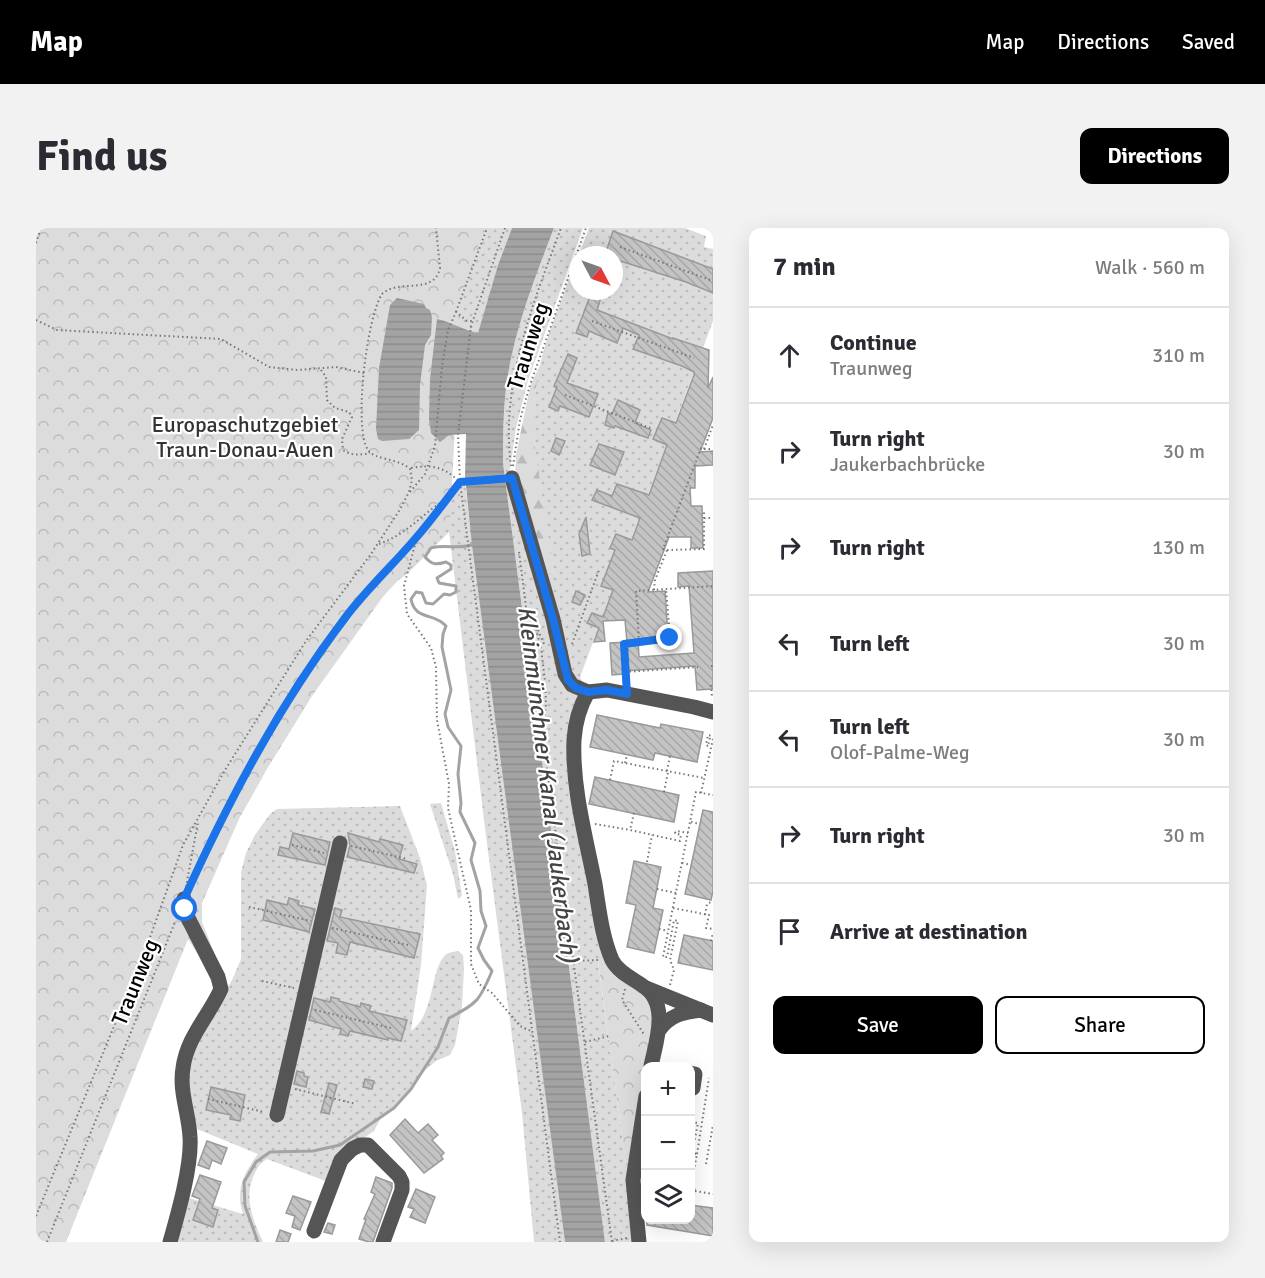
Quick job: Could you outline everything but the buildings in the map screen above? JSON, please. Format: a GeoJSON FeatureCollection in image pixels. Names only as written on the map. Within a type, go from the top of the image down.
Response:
{"type":"FeatureCollection","features":[{"type":"Feature","properties":{"kind":"street"},"geometry":{"type":"LineString","coordinates":[[512,478],[553,619],[568,680],[576,688],[588,692],[607,690],[694,706],[713,712]]}},
{"type":"Feature","properties":{"kind":"street"},"geometry":{"type":"LineString","coordinates":[[588,692],[579,715],[574,741],[576,778],[604,929],[611,955],[617,968],[646,988],[707,1013]]}},
{"type":"Feature","properties":{"kind":"street"},"geometry":{"type":"LineString","coordinates":[[277,1115],[338,849]]}},
{"type":"Feature","properties":{"kind":"street"},"geometry":{"type":"LineString","coordinates":[[170,1242],[183,1191],[190,1139],[182,1082],[183,1068],[192,1039],[221,989],[218,977],[187,916],[184,899]]}},
{"type":"Feature","properties":{"kind":"street"},"geometry":{"type":"LineString","coordinates":[[646,988],[657,1008],[659,1030],[655,1062]]}},
{"type":"Feature","properties":{"kind":"street"},"geometry":{"type":"LineString","coordinates":[[659,1030],[671,1017],[681,1013],[707,1013]]}},
{"type":"Feature","properties":{"kind":"street"},"geometry":{"type":"LineString","coordinates":[[639,1242],[633,1180],[642,1116]]}},
{"type":"Feature","properties":{"kind":"street"},"geometry":{"type":"LineString","coordinates":[[314,1231],[340,1160],[352,1149],[360,1145],[368,1145],[399,1176],[402,1182],[402,1190],[383,1242]]}},
{"type":"Feature","properties":{"kind":"path"},"geometry":{"type":"LineString","coordinates":[[36,243],[42,228]]}},
{"type":"Feature","properties":{"kind":"path"},"geometry":{"type":"LineString","coordinates":[[436,228],[439,275],[425,285],[398,286],[382,294],[373,316],[364,373],[362,421],[365,442],[370,453],[375,457],[400,462],[410,469],[429,466],[442,468],[460,482],[512,478],[509,421],[515,368],[534,300],[561,228]]}},
{"type":"Feature","properties":{"kind":"path"},"geometry":{"type":"LineString","coordinates":[[409,492],[425,474],[435,446],[437,406],[447,339],[487,228]]}},
{"type":"Feature","properties":{"kind":"path"},"geometry":{"type":"LineString","coordinates":[[505,228],[471,326],[458,435],[460,482],[560,1242]]}},
{"type":"Feature","properties":{"kind":"path","name":"Traunweg"},"geometry":{"type":"LineString","coordinates":[[512,478],[520,420],[530,385],[586,228]]}},
{"type":"Feature","properties":{"kind":"path"},"geometry":{"type":"LineString","coordinates":[[623,248],[713,281]]}},
{"type":"Feature","properties":{"kind":"path"},"geometry":{"type":"LineString","coordinates":[[456,312],[467,321],[473,321]]}},
{"type":"Feature","properties":{"kind":"path"},"geometry":{"type":"LineString","coordinates":[[36,320],[57,330],[221,339],[269,367],[297,370],[336,368],[364,373]]}},
{"type":"Feature","properties":{"kind":"path"},"geometry":{"type":"LineString","coordinates":[[592,321],[694,358]]}},
{"type":"Feature","properties":{"kind":"path"},"geometry":{"type":"LineString","coordinates":[[320,369],[326,377],[327,399],[334,408],[349,412],[352,417],[342,439],[343,450],[354,454],[370,453]]}},
{"type":"Feature","properties":{"kind":"path"},"geometry":{"type":"LineString","coordinates":[[565,395],[654,429]]}},
{"type":"Feature","properties":{"kind":"path"},"geometry":{"type":"LineString","coordinates":[[704,449],[713,424]]}},
{"type":"Feature","properties":{"kind":"path"},"geometry":{"type":"LineString","coordinates":[[704,510],[704,549],[663,549],[701,448],[713,449]]}},
{"type":"Feature","properties":{"kind":"path"},"geometry":{"type":"LineString","coordinates":[[36,1216],[147,946],[183,845],[225,770],[300,650],[377,545],[399,511],[409,492],[412,480],[410,469]]}},
{"type":"Feature","properties":{"kind":"path"},"geometry":{"type":"LineString","coordinates":[[184,899],[243,775],[283,707],[346,616],[417,537],[460,482]]}},
{"type":"Feature","properties":{"kind":"path"},"geometry":{"type":"LineString","coordinates":[[377,545],[396,538],[425,513],[446,500]]}},
{"type":"Feature","properties":{"kind":"path"},"geometry":{"type":"LineString","coordinates":[[704,518],[713,518]]}},
{"type":"Feature","properties":{"kind":"path"},"geometry":{"type":"LineString","coordinates":[[417,537],[404,586],[406,615],[431,648],[436,667],[437,720],[449,784],[448,808],[471,910],[471,964],[479,984],[492,993],[520,1026],[532,1032]]}},
{"type":"Feature","properties":{"kind":"path"},"geometry":{"type":"LineString","coordinates":[[654,590],[655,580],[667,550]]}},
{"type":"Feature","properties":{"kind":"path"},"geometry":{"type":"LineString","coordinates":[[560,651],[571,646],[599,570]]}},
{"type":"Feature","properties":{"kind":"path"},"geometry":{"type":"LineString","coordinates":[[639,640],[636,591],[713,586]]}},
{"type":"Feature","properties":{"kind":"path"},"geometry":{"type":"LineString","coordinates":[[627,694],[624,644],[639,643],[639,640],[670,638],[666,589]]}},
{"type":"Feature","properties":{"kind":"path"},"geometry":{"type":"LineString","coordinates":[[535,625],[541,648],[545,681],[544,748],[612,1242]]}},
{"type":"Feature","properties":{"kind":"path"},"geometry":{"type":"LineString","coordinates":[[625,672],[698,667]]}},
{"type":"Feature","properties":{"kind":"path"},"geometry":{"type":"LineString","coordinates":[[701,793],[713,739],[710,738],[706,746],[708,735],[713,736]]}},
{"type":"Feature","properties":{"kind":"path"},"geometry":{"type":"LineString","coordinates":[[625,764],[627,755]]}},
{"type":"Feature","properties":{"kind":"path"},"geometry":{"type":"LineString","coordinates":[[664,792],[670,756]]}},
{"type":"Feature","properties":{"kind":"path"},"geometry":{"type":"LineString","coordinates":[[610,780],[614,761],[704,778]]}},
{"type":"Feature","properties":{"kind":"path"},"geometry":{"type":"LineString","coordinates":[[708,762],[713,763]]}},
{"type":"Feature","properties":{"kind":"path"},"geometry":{"type":"LineString","coordinates":[[667,997],[674,970],[670,960],[678,921],[674,920],[667,957],[663,957],[696,792],[713,795]]}},
{"type":"Feature","properties":{"kind":"path"},"geometry":{"type":"LineString","coordinates":[[630,830],[634,813]]}},
{"type":"Feature","properties":{"kind":"path"},"geometry":{"type":"LineString","coordinates":[[184,899],[198,820]]}},
{"type":"Feature","properties":{"kind":"path"},"geometry":{"type":"LineString","coordinates":[[583,822],[680,840],[681,835],[675,831],[688,833]]}},
{"type":"Feature","properties":{"kind":"path"},"geometry":{"type":"LineString","coordinates":[[690,822],[700,824]]}},
{"type":"Feature","properties":{"kind":"path"},"geometry":{"type":"LineString","coordinates":[[647,862],[652,835]]}},
{"type":"Feature","properties":{"kind":"path"},"geometry":{"type":"LineString","coordinates":[[292,845],[407,859]]}},
{"type":"Feature","properties":{"kind":"path"},"geometry":{"type":"LineString","coordinates":[[682,863],[691,865]]}},
{"type":"Feature","properties":{"kind":"path"},"geometry":{"type":"LineString","coordinates":[[657,889],[676,893]]}},
{"type":"Feature","properties":{"kind":"path"},"geometry":{"type":"LineString","coordinates":[[705,915],[707,904],[713,901]]}},
{"type":"Feature","properties":{"kind":"path"},"geometry":{"type":"LineString","coordinates":[[249,907],[408,945]]}},
{"type":"Feature","properties":{"kind":"path"},"geometry":{"type":"LineString","coordinates":[[673,908],[709,915],[706,928],[713,931],[711,940]]}},
{"type":"Feature","properties":{"kind":"path","name":"Traunweg"},"geometry":{"type":"LineString","coordinates":[[47,1242],[176,921]]}},
{"type":"Feature","properties":{"kind":"path"},"geometry":{"type":"LineString","coordinates":[[659,929],[668,931]]}},
{"type":"Feature","properties":{"kind":"path"},"geometry":{"type":"LineString","coordinates":[[574,961],[596,960],[611,955]]}},
{"type":"Feature","properties":{"kind":"path"},"geometry":{"type":"LineString","coordinates":[[628,977],[622,1000],[655,1062]]}},
{"type":"Feature","properties":{"kind":"path"},"geometry":{"type":"LineString","coordinates":[[262,981],[306,991]]}},
{"type":"Feature","properties":{"kind":"path"},"geometry":{"type":"LineString","coordinates":[[302,1007],[391,1028]]}},
{"type":"Feature","properties":{"kind":"path"},"geometry":{"type":"LineString","coordinates":[[585,1042],[609,1036]]}},
{"type":"Feature","properties":{"kind":"path"},"geometry":{"type":"LineString","coordinates":[[695,1160],[709,1077]]}},
{"type":"Feature","properties":{"kind":"path"},"geometry":{"type":"LineString","coordinates":[[284,1087],[356,1104]]}},
{"type":"Feature","properties":{"kind":"path"},"geometry":{"type":"LineString","coordinates":[[208,1099],[277,1115]]}},
{"type":"Feature","properties":{"kind":"path"},"geometry":{"type":"LineString","coordinates":[[695,1123],[698,1123],[695,1138]]}},
{"type":"Feature","properties":{"kind":"path"},"geometry":{"type":"LineString","coordinates":[[706,1164],[713,1127]]}},
{"type":"Feature","properties":{"kind":"path"},"geometry":{"type":"LineString","coordinates":[[695,1191],[713,1195]]}},
{"type":"Feature","properties":{"kind":"green space","name":"Europaschutzgebiet Traun-Donau-Auen"},"geometry":{"type":"Polygon","coordinates":[[[36,228],[484,228],[462,293],[450,522],[382,598],[312,696],[239,819],[202,903],[202,922],[223,975],[215,981],[188,939],[66,1242],[36,1242],[36,228]]]}},
{"type":"Feature","properties":{"kind":"green space"},"geometry":{"type":"Polygon","coordinates":[[[482,228],[512,228],[498,265],[478,334],[456,327],[457,305],[482,228]]]}},
{"type":"Feature","properties":{"kind":"green space"},"geometry":{"type":"Polygon","coordinates":[[[554,228],[583,228],[576,246],[569,246],[569,267],[528,380],[516,428],[509,474],[563,672],[581,691],[571,736],[609,958],[598,962],[637,1242],[605,1242],[503,463],[503,426],[509,367],[525,307],[554,228]]]}},
{"type":"Feature","properties":{"kind":"green space"},"geometry":{"type":"Polygon","coordinates":[[[589,228],[685,228],[706,236],[704,247],[713,249],[713,321],[580,677],[586,689],[574,684],[543,575],[554,572],[538,483],[534,438],[535,393],[538,376],[552,324],[569,280],[569,300],[623,300],[623,246],[582,246],[589,228]]]}},
{"type":"Feature","properties":{"kind":"green space"},"geometry":{"type":"Polygon","coordinates":[[[541,363],[535,392],[534,441],[554,572],[543,575],[515,476],[516,455],[531,384],[541,363]]]}},
{"type":"Feature","properties":{"kind":"green space"},"geometry":{"type":"Polygon","coordinates":[[[461,483],[465,483],[565,1242],[534,1242],[522,1113],[449,532],[407,574],[369,602],[324,662],[327,667],[294,714],[253,782],[214,860],[188,900],[245,776],[319,657],[347,618],[419,538],[461,483]]]}},
{"type":"Feature","properties":{"kind":"green space"},"geometry":{"type":"Polygon","coordinates":[[[441,803],[455,851],[462,896],[458,899],[453,874],[430,804],[441,803]]]}},
{"type":"Feature","properties":{"kind":"green space"},"geometry":{"type":"Polygon","coordinates":[[[400,806],[420,858],[427,885],[421,965],[411,1031],[425,1012],[442,959],[448,953],[458,951],[463,955],[464,968],[462,1007],[455,1045],[450,1055],[436,1061],[425,1070],[394,1107],[383,1114],[374,1131],[364,1138],[328,1182],[267,1159],[261,1163],[252,1178],[249,1197],[252,1215],[263,1242],[175,1242],[186,1197],[243,1214],[240,1197],[242,1182],[258,1154],[197,1129],[188,1097],[190,1055],[233,978],[241,959],[241,872],[246,853],[255,835],[270,814],[277,809],[400,806]]]}},
{"type":"Feature","properties":{"kind":"green space"},"geometry":{"type":"Polygon","coordinates":[[[609,958],[640,988],[656,1015],[647,1062],[641,1062],[641,1100],[631,1201],[598,961],[609,958]]]}},
{"type":"Feature","properties":{"kind":"shaded area"},"geometry":{"type":"Polygon","coordinates":[[[512,228],[554,228],[525,307],[509,367],[503,426],[503,463],[605,1242],[565,1242],[472,545],[465,476],[466,434],[449,435],[440,442],[431,433],[429,419],[430,379],[437,319],[478,333],[498,265],[512,228]]]}},
{"type":"Feature","properties":{"kind":"shaded area"},"geometry":{"type":"Polygon","coordinates":[[[397,298],[424,304],[430,310],[431,335],[425,345],[420,385],[419,430],[409,439],[382,441],[378,439],[376,429],[379,368],[390,305],[397,298]]]}},
{"type":"Feature","properties":{"kind":"waterway"},"geometry":{"type":"LineString","coordinates":[[258,1242],[245,1206],[244,1182],[256,1162],[270,1152],[313,1151],[340,1145],[394,1108],[411,1089],[438,1047],[449,1018],[472,1005],[481,995],[492,971],[478,948],[486,926],[481,911],[480,891],[471,860],[475,843],[460,812],[458,774],[461,746],[448,727],[445,714],[451,690],[442,647],[446,626],[416,611],[411,599],[416,592],[422,593],[426,603],[433,604],[444,594],[450,595],[456,592],[456,586],[439,583],[437,578],[451,569],[451,565],[446,562],[434,564],[428,560],[425,557],[431,548],[463,547],[475,544]]}},
{"type":"Feature","properties":{"kind":"route"},"geometry":{"type":"LineString","coordinates":[[185,909],[184,899],[211,839],[243,775],[283,707],[346,616],[417,537],[460,482],[512,478],[553,619],[565,674],[576,688],[588,692],[607,690],[627,694],[624,644],[639,643],[639,640],[670,638]]}},
{"type":"Feature","properties":{"kind":"water label","name":"Kleinmünchner Kanal (Jaukerbach)"},"geometry":{"type":"Point","coordinates":[548,784]}}]}
